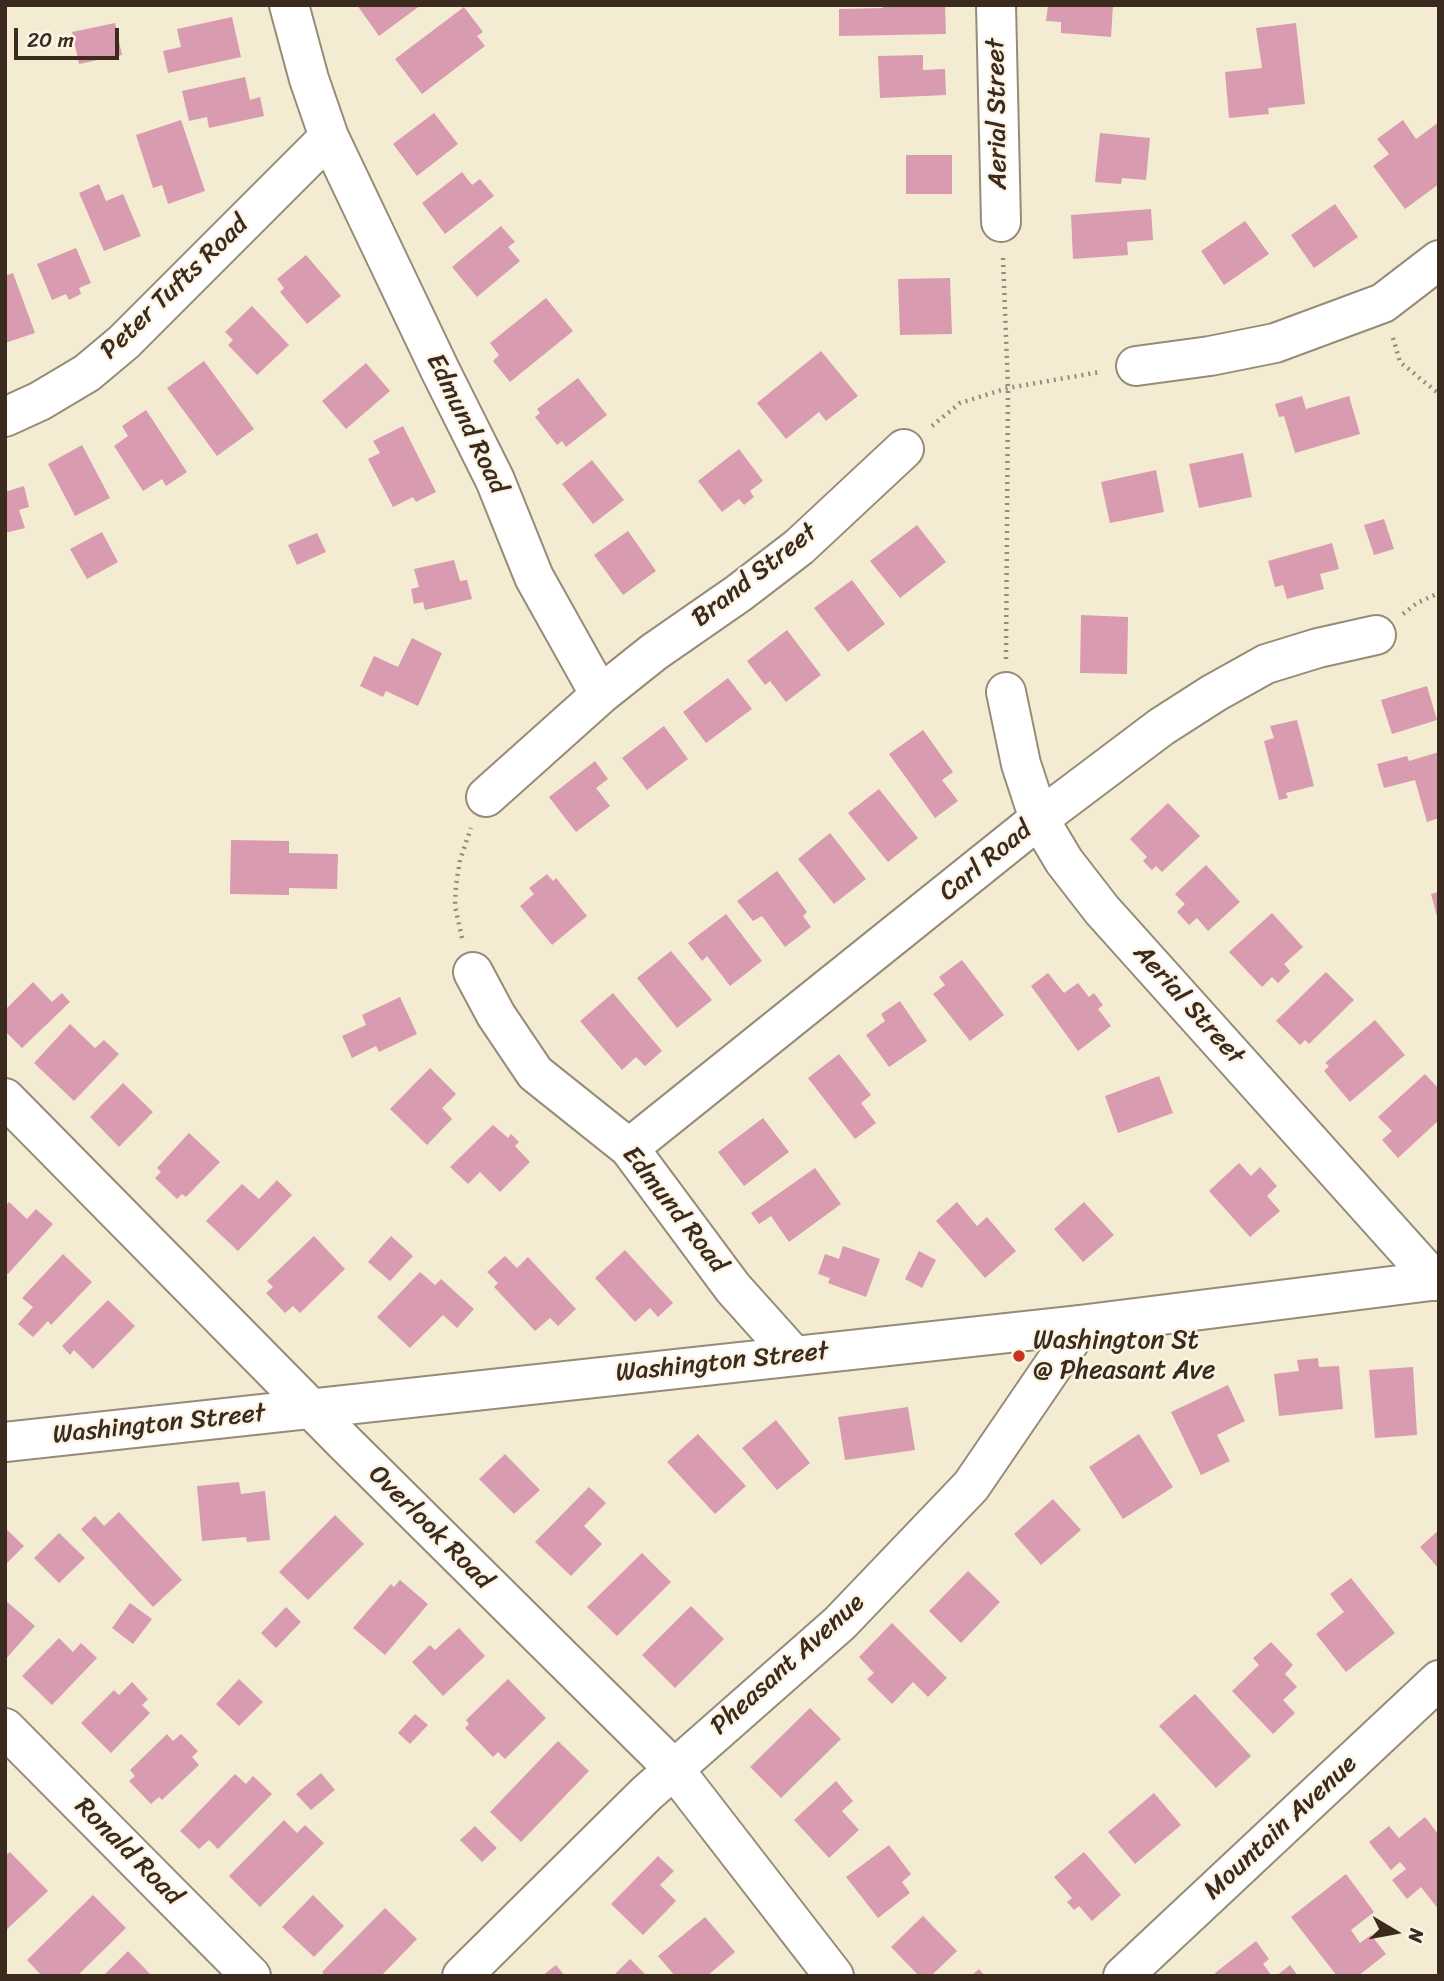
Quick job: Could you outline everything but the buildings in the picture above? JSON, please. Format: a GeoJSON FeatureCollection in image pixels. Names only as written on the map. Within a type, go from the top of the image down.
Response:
{"type":"FeatureCollection","features":[{"type":"Feature","properties":{"kind":"street","name":"Edmund Road"},"geometry":{"type":"LineString","coordinates":[[289,5],[309,79],[329,137],[495,480],[534,577],[600,695]]}},
{"type":"Feature","properties":{"kind":"street","name":"Aerial Street"},"geometry":{"type":"LineString","coordinates":[[996,5],[1001,222]]}},
{"type":"Feature","properties":{"kind":"street","name":"Peter Tufts Road"},"geometry":{"type":"LineString","coordinates":[[5,417],[40,401],[87,373],[124,342],[329,137]]}},
{"type":"Feature","properties":{"kind":"street"},"geometry":{"type":"LineString","coordinates":[[1136,366],[1210,356],[1275,343],[1383,303],[1439,260]]}},
{"type":"Feature","properties":{"kind":"street","name":"Brand Street"},"geometry":{"type":"LineString","coordinates":[[600,695],[654,652],[799,547],[904,449]]}},
{"type":"Feature","properties":{"kind":"street","name":"Carl Road"},"geometry":{"type":"LineString","coordinates":[[629,1148],[1039,819],[1161,727],[1214,692],[1266,664],[1318,648],[1376,635]]}},
{"type":"Feature","properties":{"kind":"street","name":"Aerial Street"},"geometry":{"type":"LineString","coordinates":[[1006,692],[1021,764],[1039,819],[1064,861],[1102,910],[1437,1281]]}},
{"type":"Feature","properties":{"kind":"street"},"geometry":{"type":"LineString","coordinates":[[486,797],[600,695]]}},
{"type":"Feature","properties":{"kind":"street","name":"Edmund Road"},"geometry":{"type":"LineString","coordinates":[[473,972],[496,1015],[535,1073],[629,1148],[733,1287],[794,1356]]}},
{"type":"Feature","properties":{"kind":"street","name":"Overlook Road"},"geometry":{"type":"LineString","coordinates":[[5,1098],[311,1408],[673,1768],[834,1976]]}},
{"type":"Feature","properties":{"kind":"street","name":"Washington Street"},"geometry":{"type":"LineString","coordinates":[[5,1442],[1081,1325],[1437,1281]]}},
{"type":"Feature","properties":{"kind":"street","name":"Pheasant Avenue"},"geometry":{"type":"LineString","coordinates":[[462,1976],[673,1768],[840,1623],[971,1486],[1081,1325]]}},
{"type":"Feature","properties":{"kind":"street","name":"Mountain Avenue"},"geometry":{"type":"LineString","coordinates":[[1123,1976],[1439,1680]]}},
{"type":"Feature","properties":{"kind":"street","name":"Ronald Road"},"geometry":{"type":"LineString","coordinates":[[5,1728],[251,1976]]}},
{"type":"Feature","properties":{"kind":"path"},"geometry":{"type":"LineString","coordinates":[[1001,222],[1008,388],[1006,692]]}},
{"type":"Feature","properties":{"kind":"path"},"geometry":{"type":"LineString","coordinates":[[1383,303],[1400,362],[1439,394]]}},
{"type":"Feature","properties":{"kind":"path"},"geometry":{"type":"LineString","coordinates":[[904,449],[960,403],[1008,388],[1136,366]]}},
{"type":"Feature","properties":{"kind":"path"},"geometry":{"type":"LineString","coordinates":[[1417,603],[1439,593]]}},
{"type":"Feature","properties":{"kind":"path"},"geometry":{"type":"LineString","coordinates":[[473,972],[459,930],[455,906],[456,885],[467,838],[486,797]]}},
{"type":"Feature","properties":{"kind":"place","name":"Washington St @ Pheasant Ave"},"geometry":{"type":"Point","coordinates":[1019,1356]}}]}
